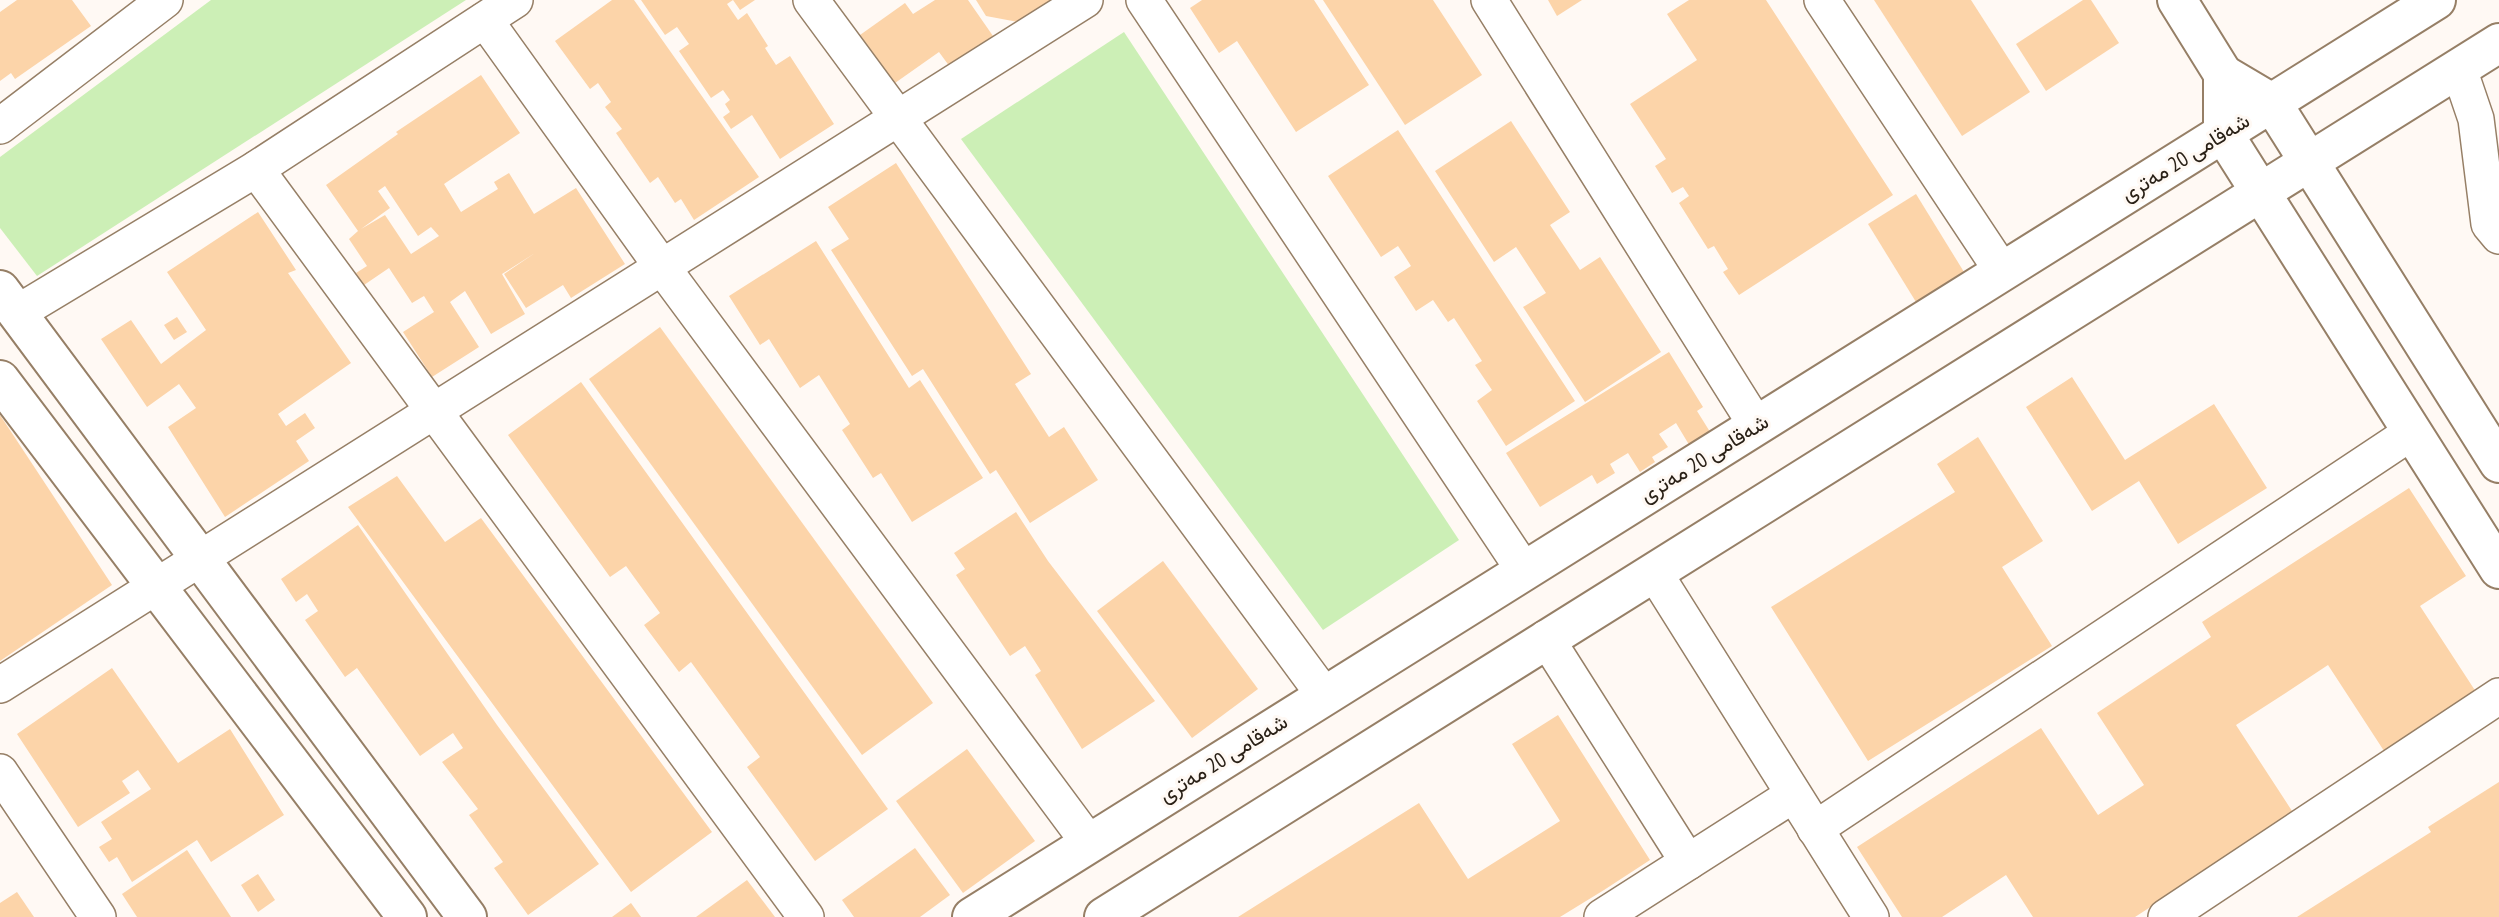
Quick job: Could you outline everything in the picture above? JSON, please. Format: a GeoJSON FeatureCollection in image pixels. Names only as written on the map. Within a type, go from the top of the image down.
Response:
{"type":"FeatureCollection","features":[{"type":"Feature","properties":{"kind":"main road"},"geometry":{"type":"LineString","coordinates":[[2176,0],[2223,74],[2272,103],[2499,463]]}},
{"type":"Feature","properties":{"kind":"main road","name":"شەقامی 20 مەتری"},"geometry":{"type":"LineString","coordinates":[[972,917],[1523,569],[2437,0]]}},
{"type":"Feature","properties":{"kind":"main road"},"geometry":{"type":"LineString","coordinates":[[1104,917],[2499,43]]}},
{"type":"Feature","properties":{"kind":"main road"},"geometry":{"type":"LineString","coordinates":[[2223,74],[2224,133],[2499,569]]}},
{"type":"Feature","properties":{"kind":"main road"},"geometry":{"type":"LineString","coordinates":[[8,301],[467,917]]}},
{"type":"Feature","properties":{"kind":"main road"},"geometry":{"type":"LineString","coordinates":[[0,380],[407,917]]}},
{"type":"Feature","properties":{"kind":"street"},"geometry":{"type":"LineString","coordinates":[[0,126],[122,13],[165,0]]}},
{"type":"Feature","properties":{"kind":"street"},"geometry":{"type":"LineString","coordinates":[[8,301],[256,169],[515,0]]}},
{"type":"Feature","properties":{"kind":"street"},"geometry":{"type":"LineString","coordinates":[[811,0],[1324,695]]}},
{"type":"Feature","properties":{"kind":"street"},"geometry":{"type":"LineString","coordinates":[[0,685],[1085,0]]}},
{"type":"Feature","properties":{"kind":"street"},"geometry":{"type":"LineString","coordinates":[[1144,0],[1523,569]]}},
{"type":"Feature","properties":{"kind":"street"},"geometry":{"type":"LineString","coordinates":[[1489,0],[1756,425]]}},
{"type":"Feature","properties":{"kind":"street"},"geometry":{"type":"LineString","coordinates":[[1822,0],[2002,271]]}},
{"type":"Feature","properties":{"kind":"street"},"geometry":{"type":"LineString","coordinates":[[485,20],[662,267],[1089,843]]}},
{"type":"Feature","properties":{"kind":"street"},"geometry":{"type":"LineString","coordinates":[[2459,68],[2476,119],[2489,224],[2499,236]]}},
{"type":"Feature","properties":{"kind":"street"},"geometry":{"type":"LineString","coordinates":[[256,169],[806,917]]}},
{"type":"Feature","properties":{"kind":"street"},"geometry":{"type":"LineString","coordinates":[[1815,829],[2412,432]]}},
{"type":"Feature","properties":{"kind":"street"},"geometry":{"type":"LineString","coordinates":[[1654,572],[1871,917]]}},
{"type":"Feature","properties":{"kind":"street"},"geometry":{"type":"LineString","coordinates":[[1546,639],[1688,862]]}},
{"type":"Feature","properties":{"kind":"street"},"geometry":{"type":"LineString","coordinates":[[2166,917],[2499,696]]}},
{"type":"Feature","properties":{"kind":"street"},"geometry":{"type":"LineString","coordinates":[[0,772],[98,917]]}},
{"type":"Feature","properties":{"kind":"street"},"geometry":{"type":"LineString","coordinates":[[1602,917],[1793,794]]}},
{"type":"Feature","properties":{"kind":"green space"},"geometry":{"type":"Polygon","coordinates":[[[211,0],[466,0],[37,276],[0,228],[0,157],[211,0]]]}},
{"type":"Feature","properties":{"kind":"green space"},"geometry":{"type":"Polygon","coordinates":[[[1124,32],[1459,540],[1323,630],[961,139],[1124,32]]]}},
{"type":"Feature","properties":{"kind":"building"},"geometry":{"type":"Polygon","coordinates":[[[17,0],[72,0],[91,26],[15,79],[11,73],[0,81],[0,12],[17,0]]]}},
{"type":"Feature","properties":{"kind":"building"},"geometry":{"type":"Polygon","coordinates":[[[612,0],[634,0],[759,177],[694,220],[681,199],[675,203],[658,177],[650,183],[616,133],[622,129],[605,107],[611,102],[598,83],[590,89],[555,41],[612,0]]]}},
{"type":"Feature","properties":{"kind":"building"},"geometry":{"type":"Polygon","coordinates":[[[641,0],[733,0],[727,4],[738,20],[747,13],[768,46],[765,48],[776,65],[790,56],[834,124],[780,159],[752,115],[731,129],[723,117],[730,112],[725,104],[730,100],[723,90],[711,98],[679,51],[689,44],[677,27],[665,35],[641,0]]]}},
{"type":"Feature","properties":{"kind":"building"},"geometry":{"type":"Polygon","coordinates":[[[733,0],[755,0],[740,10],[733,0]]]}},
{"type":"Feature","properties":{"kind":"building"},"geometry":{"type":"Polygon","coordinates":[[[935,0],[968,0],[993,36],[950,67],[939,52],[895,83],[860,35],[905,3],[913,14],[935,0]]]}},
{"type":"Feature","properties":{"kind":"building"},"geometry":{"type":"Polygon","coordinates":[[[976,0],[1063,0],[1024,23],[986,16],[976,0]]]}},
{"type":"Feature","properties":{"kind":"building"},"geometry":{"type":"Polygon","coordinates":[[[1202,0],[1314,0],[1369,85],[1296,132],[1237,41],[1219,53],[1190,8],[1202,0]]]}},
{"type":"Feature","properties":{"kind":"building"},"geometry":{"type":"Polygon","coordinates":[[[1323,0],[1433,0],[1482,75],[1405,125],[1323,0]]]}},
{"type":"Feature","properties":{"kind":"building"},"geometry":{"type":"Polygon","coordinates":[[[1548,0],[1582,0],[1557,16],[1548,0]]]}},
{"type":"Feature","properties":{"kind":"building"},"geometry":{"type":"Polygon","coordinates":[[[1689,0],[1766,0],[1893,195],[1739,295],[1723,272],[1728,269],[1714,246],[1708,249],[1679,203],[1689,196],[1683,187],[1672,193],[1655,166],[1666,159],[1630,104],[1697,60],[1667,14],[1689,0]]]}},
{"type":"Feature","properties":{"kind":"building"},"geometry":{"type":"Polygon","coordinates":[[[1874,0],[1971,0],[2030,92],[1962,136],[1874,0]]]}},
{"type":"Feature","properties":{"kind":"building"},"geometry":{"type":"Polygon","coordinates":[[[2083,0],[2091,0],[2119,43],[2046,91],[2016,44],[2083,0]]]}},
{"type":"Feature","properties":{"kind":"building"},"geometry":{"type":"Polygon","coordinates":[[[481,75],[520,133],[444,184],[461,212],[498,189],[494,182],[509,173],[534,214],[576,188],[625,264],[571,298],[563,285],[526,308],[504,274],[535,253],[502,274],[525,314],[491,334],[465,291],[450,302],[479,347],[432,377],[403,332],[434,312],[424,296],[412,303],[389,268],[364,285],[356,273],[367,266],[349,239],[358,231],[326,185],[398,134],[396,132],[481,75]],[[385,186],[378,191],[390,208],[361,229],[385,215],[411,254],[439,236],[431,227],[418,236],[385,186]]]}},
{"type":"Feature","properties":{"kind":"building"},"geometry":{"type":"Polygon","coordinates":[[[1511,121],[1570,212],[1550,225],[1580,270],[1600,257],[1661,352],[1585,402],[1523,307],[1546,293],[1516,247],[1494,262],[1435,171],[1511,121]]]}},
{"type":"Feature","properties":{"kind":"building"},"geometry":{"type":"Polygon","coordinates":[[[1398,130],[1575,401],[1506,446],[1477,401],[1492,390],[1475,365],[1482,361],[1454,318],[1448,322],[1433,300],[1416,311],[1394,277],[1411,266],[1404,255],[1398,246],[1381,257],[1328,176],[1398,130]]]}},
{"type":"Feature","properties":{"kind":"building"},"geometry":{"type":"Polygon","coordinates":[[[896,163],[1031,374],[1015,384],[1049,437],[1064,427],[1098,480],[1030,523],[996,470],[990,474],[923,369],[912,376],[831,250],[849,239],[828,207],[896,163]]]}},
{"type":"Feature","properties":{"kind":"building"},"geometry":{"type":"Polygon","coordinates":[[[1916,194],[1964,272],[1916,302],[1868,224],[1916,194]]]}},
{"type":"Feature","properties":{"kind":"building"},"geometry":{"type":"Polygon","coordinates":[[[258,212],[296,270],[288,273],[351,363],[278,414],[286,426],[305,413],[315,428],[296,441],[309,461],[225,517],[168,427],[196,408],[179,384],[147,407],[101,339],[131,320],[161,364],[206,330],[167,272],[258,212]]]}},
{"type":"Feature","properties":{"kind":"building"},"geometry":{"type":"Polygon","coordinates":[[[816,241],[909,388],[920,380],[983,478],[912,522],[881,473],[873,478],[842,430],[850,424],[819,375],[800,388],[769,339],[760,345],[729,296],[816,241]]]}},
{"type":"Feature","properties":{"kind":"building"},"geometry":{"type":"Polygon","coordinates":[[[177,317],[187,332],[174,340],[164,325],[177,317]]]}},
{"type":"Feature","properties":{"kind":"building"},"geometry":{"type":"Polygon","coordinates":[[[660,327],[933,703],[862,755],[589,379],[660,327]]]}},
{"type":"Feature","properties":{"kind":"building"},"geometry":{"type":"Polygon","coordinates":[[[1669,352],[1703,407],[1697,411],[1712,435],[1691,448],[1676,423],[1659,434],[1668,447],[1652,457],[1655,462],[1640,472],[1628,453],[1610,464],[1615,473],[1597,484],[1592,475],[1540,507],[1506,453],[1669,352]]]}},
{"type":"Feature","properties":{"kind":"building"},"geometry":{"type":"Polygon","coordinates":[[[2072,377],[2125,460],[2214,404],[2267,488],[2178,544],[2139,481],[2092,511],[2026,407],[2072,377]]]}},
{"type":"Feature","properties":{"kind":"building"},"geometry":{"type":"Polygon","coordinates":[[[581,382],[888,809],[815,861],[747,767],[760,757],[691,662],[679,672],[644,625],[660,613],[626,566],[610,577],[508,435],[581,382]]]}},
{"type":"Feature","properties":{"kind":"building"},"geometry":{"type":"Polygon","coordinates":[[[0,415],[112,585],[0,661],[0,415]]]}},
{"type":"Feature","properties":{"kind":"building"},"geometry":{"type":"Polygon","coordinates":[[[1978,437],[2043,541],[2002,567],[2052,646],[1868,761],[1771,607],[1955,492],[1937,464],[1978,437]]]}},
{"type":"Feature","properties":{"kind":"building"},"geometry":{"type":"Polygon","coordinates":[[[397,476],[445,542],[481,518],[712,832],[631,892],[348,507],[397,476]]]}},
{"type":"Feature","properties":{"kind":"building"},"geometry":{"type":"Polygon","coordinates":[[[2409,488],[2466,576],[2420,606],[2478,695],[2386,754],[2328,665],[2236,725],[2294,814],[2135,917],[2033,917],[2006,875],[1942,917],[1902,917],[1857,847],[2041,728],[2098,815],[2144,785],[2097,713],[2211,637],[2202,622],[2409,488]]]}},
{"type":"Feature","properties":{"kind":"building"},"geometry":{"type":"Polygon","coordinates":[[[1016,512],[1048,561],[1155,701],[1082,749],[1035,675],[1041,671],[1025,646],[1010,656],[956,575],[965,569],[954,553],[1016,512]]]}},
{"type":"Feature","properties":{"kind":"building"},"geometry":{"type":"Polygon","coordinates":[[[358,525],[497,725],[599,864],[528,915],[494,868],[503,862],[469,815],[478,809],[442,762],[463,748],[453,733],[420,756],[357,668],[345,677],[305,620],[318,611],[307,594],[296,602],[281,579],[358,525]]]}},
{"type":"Feature","properties":{"kind":"building"},"geometry":{"type":"Polygon","coordinates":[[[1163,561],[1258,689],[1192,738],[1097,611],[1163,561]]]}},
{"type":"Feature","properties":{"kind":"building"},"geometry":{"type":"Polygon","coordinates":[[[112,668],[178,763],[230,729],[284,815],[211,862],[197,840],[132,882],[117,857],[109,862],[99,847],[112,839],[101,822],[151,789],[138,770],[122,781],[130,793],[78,827],[17,734],[112,668]]]}},
{"type":"Feature","properties":{"kind":"building"},"geometry":{"type":"Polygon","coordinates":[[[1558,715],[1650,860],[1604,890],[1560,917],[1238,917],[1419,803],[1468,879],[1560,821],[1512,744],[1558,715]]]}},
{"type":"Feature","properties":{"kind":"building"},"geometry":{"type":"Polygon","coordinates":[[[967,749],[1035,841],[963,893],[896,801],[967,749]]]}},
{"type":"Feature","properties":{"kind":"building"},"geometry":{"type":"Polygon","coordinates":[[[2499,782],[2499,917],[2297,917],[2431,832],[2428,827],[2499,782]]]}},
{"type":"Feature","properties":{"kind":"building"},"geometry":{"type":"Polygon","coordinates":[[[915,848],[950,895],[920,917],[854,917],[842,900],[915,848]]]}},
{"type":"Feature","properties":{"kind":"building"},"geometry":{"type":"Polygon","coordinates":[[[187,850],[231,917],[137,917],[122,894],[187,850]]]}},
{"type":"Feature","properties":{"kind":"building"},"geometry":{"type":"Polygon","coordinates":[[[258,874],[275,900],[258,912],[241,885],[258,874]]]}},
{"type":"Feature","properties":{"kind":"building"},"geometry":{"type":"Polygon","coordinates":[[[747,880],[775,917],[696,917],[747,880]]]}},
{"type":"Feature","properties":{"kind":"building"},"geometry":{"type":"Polygon","coordinates":[[[17,892],[34,917],[0,917],[0,903],[17,892]]]}},
{"type":"Feature","properties":{"kind":"building"},"geometry":{"type":"Polygon","coordinates":[[[631,903],[641,917],[612,917],[631,903]]]}}]}
